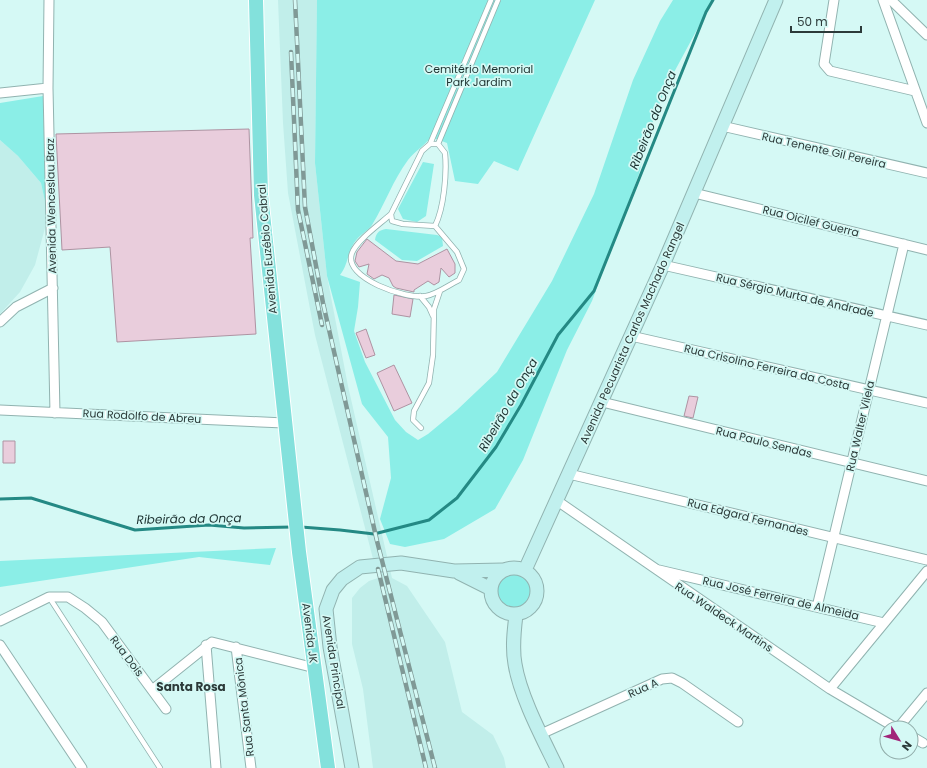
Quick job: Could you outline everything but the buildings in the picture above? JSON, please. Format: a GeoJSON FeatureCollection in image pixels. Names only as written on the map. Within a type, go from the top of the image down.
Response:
{"type":"FeatureCollection","features":[{"type":"Feature","properties":{"kind":"main road","name":"Avenida Euzébio Cabral"},"geometry":{"type":"LineString","coordinates":[[256,0],[261,195],[293,497]]}},
{"type":"Feature","properties":{"kind":"main road","name":"Avenida JK"},"geometry":{"type":"LineString","coordinates":[[293,497],[328,768]]}},
{"type":"Feature","properties":{"kind":"street","name":"Avenida Wenceslau Braz"},"geometry":{"type":"LineString","coordinates":[[49,0],[48,88],[55,412]]}},
{"type":"Feature","properties":{"kind":"street","name":"Avenida Pecuarista Carlos Machado Rangel"},"geometry":{"type":"LineString","coordinates":[[525,570],[663,265],[776,0]]}},
{"type":"Feature","properties":{"kind":"street"},"geometry":{"type":"LineString","coordinates":[[834,0],[824,64],[826,68],[830,72],[915,91]]}},
{"type":"Feature","properties":{"kind":"street"},"geometry":{"type":"LineString","coordinates":[[883,0],[927,123]]}},
{"type":"Feature","properties":{"kind":"street"},"geometry":{"type":"LineString","coordinates":[[891,0],[927,35]]}},
{"type":"Feature","properties":{"kind":"street"},"geometry":{"type":"LineString","coordinates":[[0,93],[48,88]]}},
{"type":"Feature","properties":{"kind":"street","name":"Rua Tenente Gil Pereira"},"geometry":{"type":"LineString","coordinates":[[722,126],[927,173]]}},
{"type":"Feature","properties":{"kind":"street","name":"Rua Oicilef Guerra"},"geometry":{"type":"LineString","coordinates":[[694,193],[927,250]]}},
{"type":"Feature","properties":{"kind":"street","name":"Rua Walter Vilela"},"geometry":{"type":"LineString","coordinates":[[817,607],[904,244]]}},
{"type":"Feature","properties":{"kind":"street","name":"Rua Sérgio Murta de Andrade"},"geometry":{"type":"LineString","coordinates":[[663,265],[927,325]]}},
{"type":"Feature","properties":{"kind":"street"},"geometry":{"type":"LineString","coordinates":[[0,322],[16,307],[53,288]]}},
{"type":"Feature","properties":{"kind":"street","name":"Rua Crisolino Ferreira da Costa"},"geometry":{"type":"LineString","coordinates":[[631,336],[927,403]]}},
{"type":"Feature","properties":{"kind":"street","name":"Rua Paulo Sendas"},"geometry":{"type":"LineString","coordinates":[[602,402],[927,481]]}},
{"type":"Feature","properties":{"kind":"street","name":"Rua Rodolfo de Abreu"},"geometry":{"type":"LineString","coordinates":[[0,410],[284,423]]}},
{"type":"Feature","properties":{"kind":"street","name":"Rua Edgard Fernandes"},"geometry":{"type":"LineString","coordinates":[[569,474],[927,560]]}},
{"type":"Feature","properties":{"kind":"street","name":"Rua Waldeck Martins"},"geometry":{"type":"LineString","coordinates":[[556,500],[830,689],[883,720]]}},
{"type":"Feature","properties":{"kind":"street","name":"Avenida Principal"},"geometry":{"type":"LineString","coordinates":[[352,768],[330,647],[326,609],[334,590],[342,579],[360,567],[401,563],[454,571],[503,570]]}},
{"type":"Feature","properties":{"kind":"street"},"geometry":{"type":"LineString","coordinates":[[510,568],[525,570],[536,580],[538,588],[538,596],[530,609],[516,615],[509,614],[497,608],[493,602],[491,588],[493,581],[503,570],[510,568]]}},
{"type":"Feature","properties":{"kind":"street","name":"Rua José Ferreira de Almeida"},"geometry":{"type":"LineString","coordinates":[[654,569],[884,623]]}},
{"type":"Feature","properties":{"kind":"street","name":"Avenida Principal"},"geometry":{"type":"LineString","coordinates":[[454,571],[491,588]]}},
{"type":"Feature","properties":{"kind":"street"},"geometry":{"type":"LineString","coordinates":[[830,689],[927,571]]}},
{"type":"Feature","properties":{"kind":"street"},"geometry":{"type":"LineString","coordinates":[[0,621],[49,597]]}},
{"type":"Feature","properties":{"kind":"street","name":"Rua Dois"},"geometry":{"type":"LineString","coordinates":[[49,597],[68,597],[85,608],[102,622],[166,709]]}},
{"type":"Feature","properties":{"kind":"street"},"geometry":{"type":"LineString","coordinates":[[516,615],[513,640],[515,665],[525,696],[557,768]]}},
{"type":"Feature","properties":{"kind":"street"},"geometry":{"type":"LineString","coordinates":[[152,690],[206,645],[212,642],[315,668]]}},
{"type":"Feature","properties":{"kind":"street"},"geometry":{"type":"LineString","coordinates":[[0,645],[82,768]]}},
{"type":"Feature","properties":{"kind":"street"},"geometry":{"type":"LineString","coordinates":[[206,645],[216,768]]}},
{"type":"Feature","properties":{"kind":"street","name":"Rua Santa Mônica"},"geometry":{"type":"LineString","coordinates":[[236,647],[251,768]]}},
{"type":"Feature","properties":{"kind":"street","name":"Rua A"},"geometry":{"type":"LineString","coordinates":[[541,734],[662,679],[672,678],[682,683],[738,722]]}},
{"type":"Feature","properties":{"kind":"street"},"geometry":{"type":"LineString","coordinates":[[904,720],[927,693]]}},
{"type":"Feature","properties":{"kind":"street"},"geometry":{"type":"LineString","coordinates":[[919,741],[923,743]]}},
{"type":"Feature","properties":{"kind":"lane"},"geometry":{"type":"LineString","coordinates":[[391,214],[392,221],[403,224],[435,226],[457,252],[464,269],[459,280],[426,296],[393,292],[370,281],[353,268],[350,262],[352,252],[360,241],[391,214],[422,151],[430,144],[491,0]]}},
{"type":"Feature","properties":{"kind":"lane"},"geometry":{"type":"LineString","coordinates":[[438,144],[498,0]]}},
{"type":"Feature","properties":{"kind":"lane"},"geometry":{"type":"LineString","coordinates":[[430,144],[438,144]]}},
{"type":"Feature","properties":{"kind":"lane"},"geometry":{"type":"LineString","coordinates":[[435,226],[439,218],[442,199],[445,159],[445,153],[438,144]]}},
{"type":"Feature","properties":{"kind":"lane"},"geometry":{"type":"LineString","coordinates":[[421,428],[413,420],[414,411],[429,383],[433,354],[436,297],[438,292],[443,288]]}},
{"type":"Feature","properties":{"kind":"lane"},"geometry":{"type":"LineString","coordinates":[[420,296],[429,307],[434,322]]}},
{"type":"Feature","properties":{"kind":"lane"},"geometry":{"type":"LineString","coordinates":[[49,597],[160,768]]}},
{"type":"Feature","properties":{"kind":"shaded area"},"geometry":{"type":"Polygon","coordinates":[[[278,0],[317,0],[315,163],[327,276],[348,386],[392,578],[407,586],[445,642],[462,712],[493,735],[504,758],[506,768],[373,768],[363,689],[352,644],[352,598],[360,588],[369,581],[378,578],[315,335],[288,193],[283,123],[278,0]]]}},
{"type":"Feature","properties":{"kind":"shaded area"},"geometry":{"type":"Polygon","coordinates":[[[0,140],[18,156],[41,183],[46,206],[45,228],[35,265],[20,292],[0,314],[0,140]]]}},
{"type":"Feature","properties":{"kind":"green space","name":"Cemitério Memorial Park Jardim"},"geometry":{"type":"Polygon","coordinates":[[[317,0],[595,0],[518,171],[494,161],[478,184],[455,181],[447,143],[431,137],[411,157],[403,168],[372,225],[354,243],[340,275],[360,282],[354,331],[365,362],[395,420],[406,432],[418,440],[428,434],[457,410],[497,372],[552,281],[594,194],[633,80],[660,21],[673,0],[713,0],[665,89],[649,132],[639,174],[592,301],[567,350],[523,460],[495,509],[444,539],[405,547],[390,544],[380,519],[391,478],[388,437],[362,404],[327,276],[315,163],[317,0]]]}},
{"type":"Feature","properties":{"kind":"green space"},"geometry":{"type":"Polygon","coordinates":[[[43,96],[46,206],[41,183],[18,156],[0,140],[0,103],[43,96]]]}},
{"type":"Feature","properties":{"kind":"green space"},"geometry":{"type":"Polygon","coordinates":[[[423,162],[434,164],[426,216],[417,222],[403,219],[398,209],[423,162]]]}},
{"type":"Feature","properties":{"kind":"green space"},"geometry":{"type":"Polygon","coordinates":[[[386,229],[437,235],[442,237],[443,246],[417,261],[402,260],[375,240],[378,232],[386,229]]]}},
{"type":"Feature","properties":{"kind":"green space"},"geometry":{"type":"Polygon","coordinates":[[[276,548],[270,565],[199,557],[0,587],[0,561],[276,548]]]}},
{"type":"Feature","properties":{"kind":"green space"},"geometry":{"type":"Polygon","coordinates":[[[510,572],[518,572],[528,577],[532,584],[532,598],[528,605],[518,610],[510,610],[500,605],[498,602],[495,595],[495,587],[500,577],[503,575],[510,572]]]}},
{"type":"Feature","properties":{"kind":"waterway","name":"Ribeirão da Onça"},"geometry":{"type":"LineString","coordinates":[[301,527],[374,534],[429,520],[457,498],[496,447],[521,405],[558,335],[594,291],[706,12],[713,0]]}},
{"type":"Feature","properties":{"kind":"waterway","name":"Ribeirão da Onça"},"geometry":{"type":"LineString","coordinates":[[0,499],[31,498],[135,530],[209,525],[244,528],[293,527]]}},
{"type":"Feature","properties":{"kind":"railway"},"geometry":{"type":"LineString","coordinates":[[295,0],[305,207],[323,303],[377,541],[435,768]]}},
{"type":"Feature","properties":{"kind":"railway"},"geometry":{"type":"LineString","coordinates":[[291,52],[298,210],[322,325]]}},
{"type":"Feature","properties":{"kind":"railway"},"geometry":{"type":"LineString","coordinates":[[378,569],[426,768]]}},
{"type":"Feature","properties":{"kind":"district","name":"Santa Rosa"},"geometry":{"type":"Point","coordinates":[191,687]}}]}
